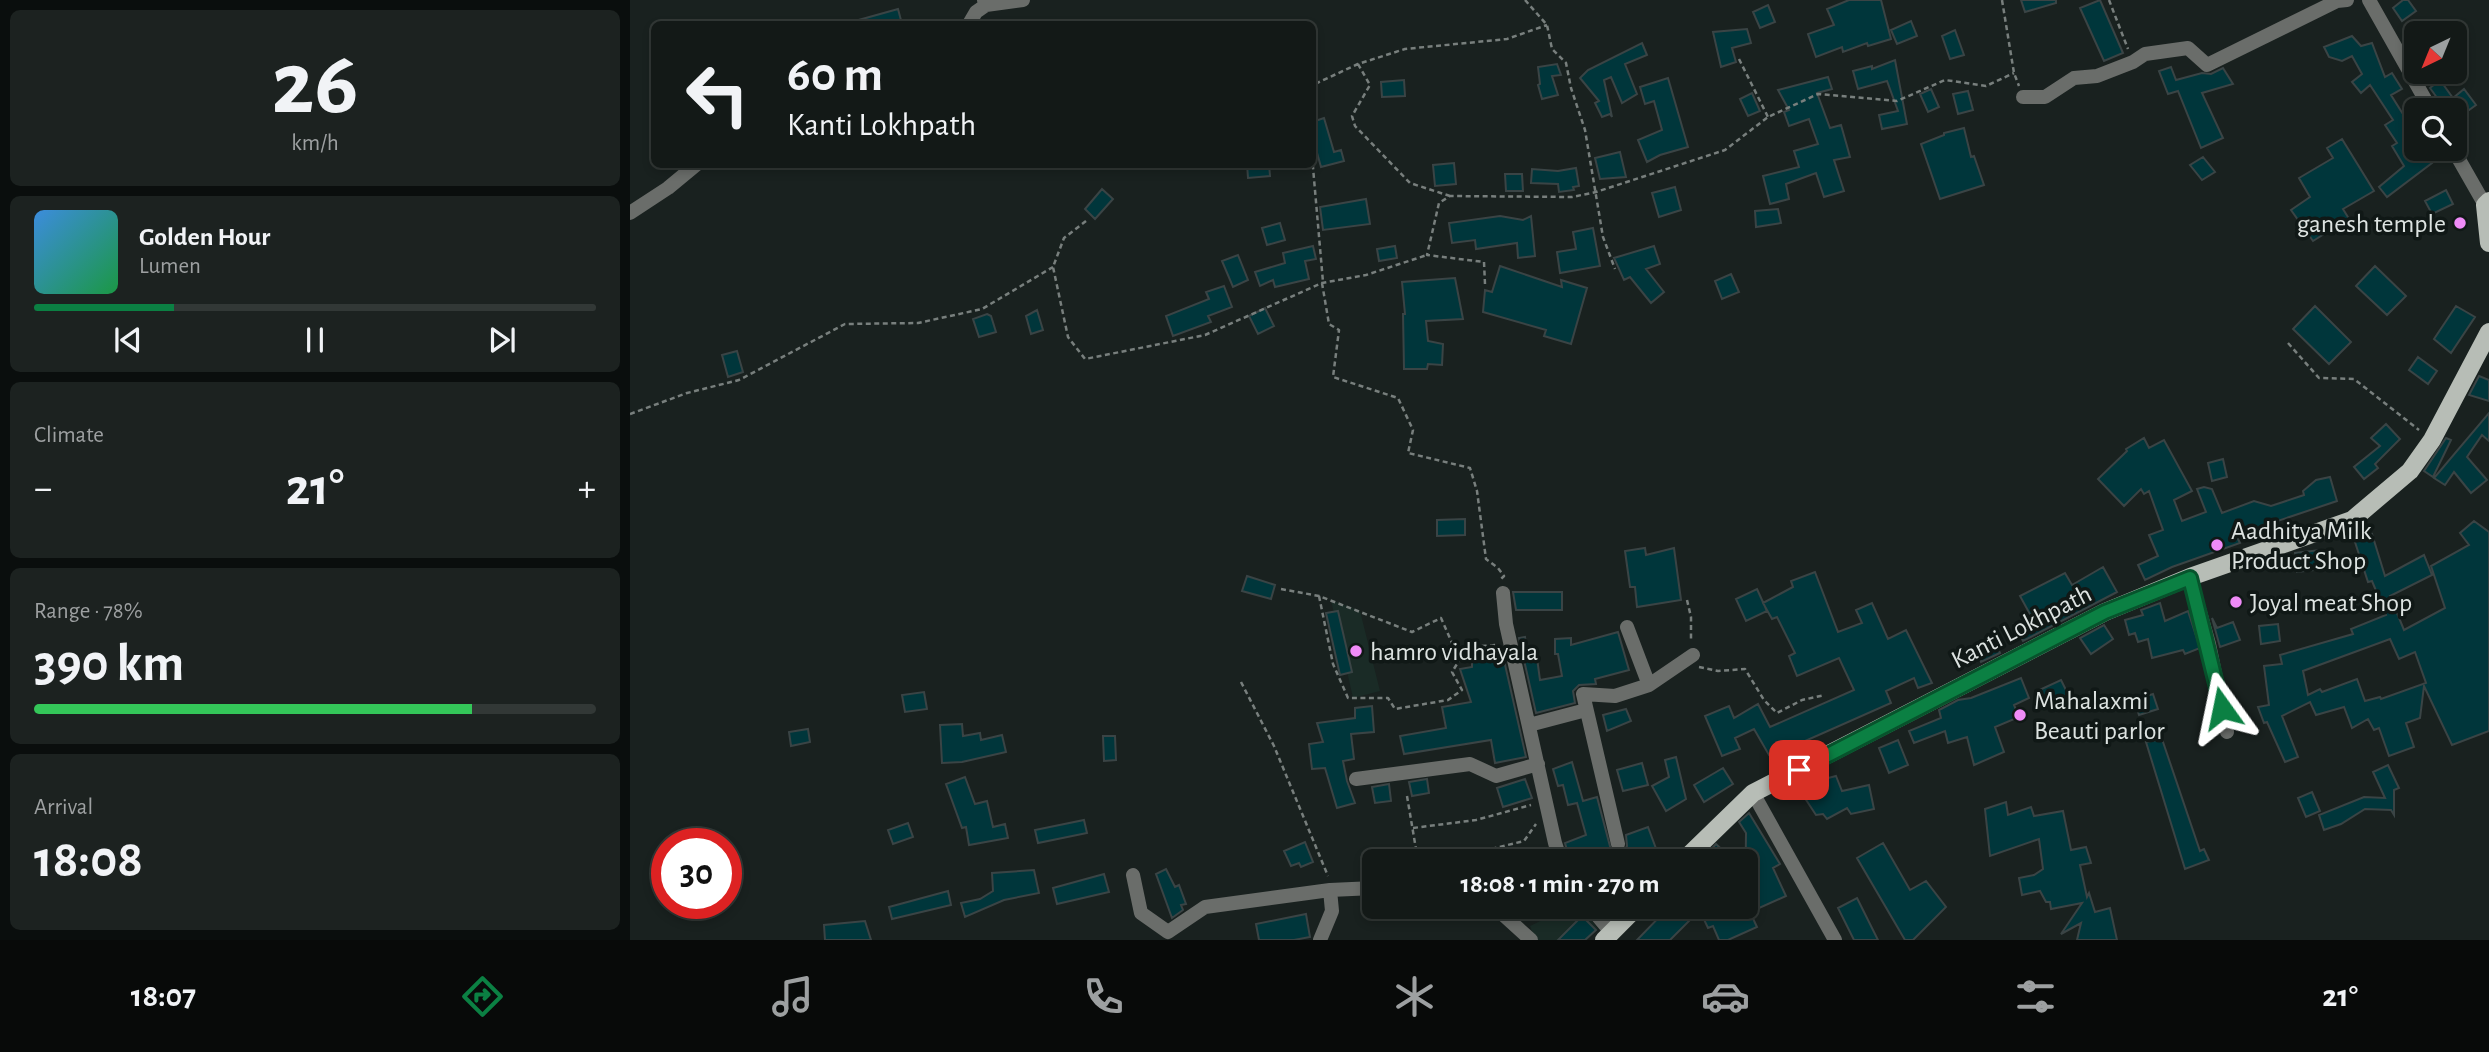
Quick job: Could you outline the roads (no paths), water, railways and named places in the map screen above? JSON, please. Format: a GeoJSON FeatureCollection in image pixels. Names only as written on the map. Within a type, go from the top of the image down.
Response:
{"type":"FeatureCollection","features":[{"type":"Feature","properties":{"kind":"main road"},"geometry":{"type":"LineString","coordinates":[[2487,203],[2489,243]]}},
{"type":"Feature","properties":{"kind":"main road","name":"Kanti Lokhpath"},"geometry":{"type":"LineString","coordinates":[[1695,849],[1753,793],[2105,612],[2190,578],[2352,520],[2410,471],[2432,440],[2489,332]]}},
{"type":"Feature","properties":{"kind":"main road"},"geometry":{"type":"LineString","coordinates":[[1608,936],[1625,919]]}},
{"type":"Feature","properties":{"kind":"street"},"geometry":{"type":"LineString","coordinates":[[2023,97],[2045,97],[2074,78],[2097,76],[2133,62],[2145,54],[2188,48],[2207,65],[2337,1],[2347,0]]}},
{"type":"Feature","properties":{"kind":"street"},"geometry":{"type":"LineString","coordinates":[[2355,0],[2370,2],[2424,98]]}},
{"type":"Feature","properties":{"kind":"street"},"geometry":{"type":"LineString","coordinates":[[971,21],[985,3],[1020,1]]}},
{"type":"Feature","properties":{"kind":"street"},"geometry":{"type":"LineString","coordinates":[[2461,161],[2487,203]]}},
{"type":"Feature","properties":{"kind":"street"},"geometry":{"type":"LineString","coordinates":[[630,213],[692,168]]}},
{"type":"Feature","properties":{"kind":"street"},"geometry":{"type":"LineString","coordinates":[[2190,578],[2227,732]]}},
{"type":"Feature","properties":{"kind":"street"},"geometry":{"type":"LineString","coordinates":[[1503,593],[1506,624],[1538,764],[1542,808],[1557,849]]}},
{"type":"Feature","properties":{"kind":"street"},"geometry":{"type":"LineString","coordinates":[[1627,626],[1649,685]]}},
{"type":"Feature","properties":{"kind":"street"},"geometry":{"type":"LineString","coordinates":[[1618,844],[1583,694],[1615,696],[1649,685],[1693,655]]}},
{"type":"Feature","properties":{"kind":"street"},"geometry":{"type":"LineString","coordinates":[[1528,725],[1586,710]]}},
{"type":"Feature","properties":{"kind":"street"},"geometry":{"type":"LineString","coordinates":[[1356,779],[1470,764],[1496,776],[1538,764]]}},
{"type":"Feature","properties":{"kind":"street"},"geometry":{"type":"LineString","coordinates":[[1753,793],[1835,940]]}},
{"type":"Feature","properties":{"kind":"street"},"geometry":{"type":"LineString","coordinates":[[1133,875],[1142,913],[1168,932],[1205,907],[1330,890],[1362,889]]}},
{"type":"Feature","properties":{"kind":"street"},"geometry":{"type":"LineString","coordinates":[[1320,940],[1332,911],[1330,890]]}},
{"type":"Feature","properties":{"kind":"street"},"geometry":{"type":"LineString","coordinates":[[1508,919],[1531,940]]}},
{"type":"Feature","properties":{"kind":"street"},"geometry":{"type":"LineString","coordinates":[[1597,919],[1608,936]]}},
{"type":"Feature","properties":{"kind":"place","name":"ganesh temple"},"geometry":{"type":"Point","coordinates":[2460,223]}},
{"type":"Feature","properties":{"kind":"place","name":"Aadhitya Milk Product Shop"},"geometry":{"type":"Point","coordinates":[2217,545]}},
{"type":"Feature","properties":{"kind":"place","name":"Joyal meat Shop"},"geometry":{"type":"Point","coordinates":[2236,602]}},
{"type":"Feature","properties":{"kind":"place","name":"hamro vidhayala"},"geometry":{"type":"Point","coordinates":[1356,651]}},
{"type":"Feature","properties":{"kind":"place","name":"Mahalaxmi Beauti parlor"},"geometry":{"type":"Point","coordinates":[2020,715]}}]}
